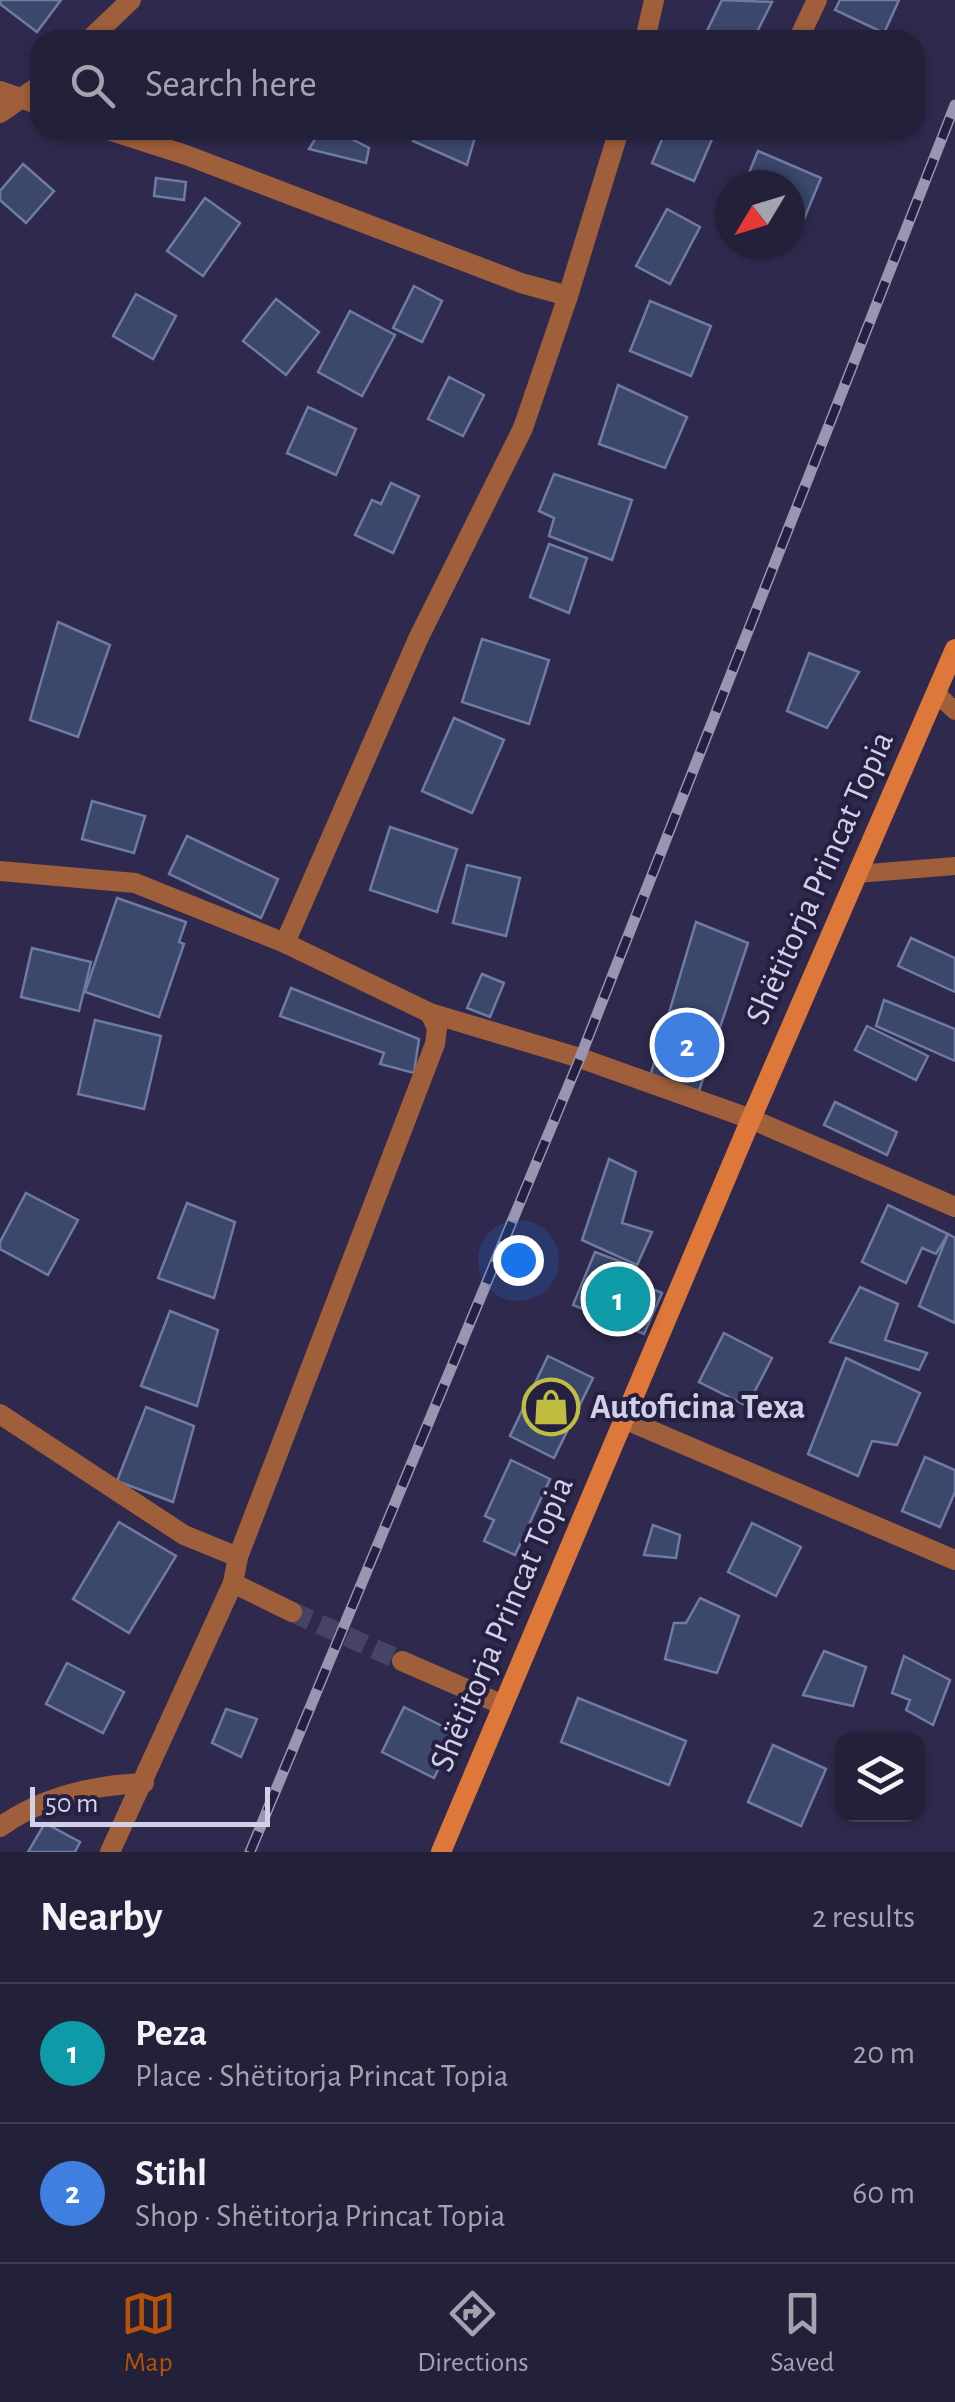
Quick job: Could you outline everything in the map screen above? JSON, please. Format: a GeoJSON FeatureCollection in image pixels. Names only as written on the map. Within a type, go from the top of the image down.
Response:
{"type":"FeatureCollection","features":[{"type":"Feature","properties":{"kind":"main road","name":"Shëtitorja Princat Topia"},"geometry":{"type":"LineString","coordinates":[[441,1852],[750,1119],[955,649]]}},
{"type":"Feature","properties":{"kind":"street"},"geometry":{"type":"LineString","coordinates":[[100,30],[131,0]]}},
{"type":"Feature","properties":{"kind":"street"},"geometry":{"type":"LineString","coordinates":[[646,30],[654,0]]}},
{"type":"Feature","properties":{"kind":"street"},"geometry":{"type":"LineString","coordinates":[[803,30],[817,0]]}},
{"type":"Feature","properties":{"kind":"street"},"geometry":{"type":"LineString","coordinates":[[0,91],[30,96]]}},
{"type":"Feature","properties":{"kind":"street"},"geometry":{"type":"LineString","coordinates":[[0,114],[30,99]]}},
{"type":"Feature","properties":{"kind":"street"},"geometry":{"type":"LineString","coordinates":[[138,140],[521,283],[568,296]]}},
{"type":"Feature","properties":{"kind":"street"},"geometry":{"type":"LineString","coordinates":[[285,943],[418,639],[523,428],[616,140]]}},
{"type":"Feature","properties":{"kind":"street"},"geometry":{"type":"LineString","coordinates":[[0,871],[135,882],[285,943],[430,1013],[580,1058],[750,1119],[955,1207]]}},
{"type":"Feature","properties":{"kind":"street"},"geometry":{"type":"LineString","coordinates":[[110,1852],[233,1583],[238,1557],[435,1044],[437,1028],[430,1013]]}},
{"type":"Feature","properties":{"kind":"street"},"geometry":{"type":"LineString","coordinates":[[435,1044],[464,1026]]}},
{"type":"Feature","properties":{"kind":"street"},"geometry":{"type":"LineString","coordinates":[[0,1414],[184,1535],[238,1557]]}},
{"type":"Feature","properties":{"kind":"street"},"geometry":{"type":"LineString","coordinates":[[624,1419],[955,1560]]}},
{"type":"Feature","properties":{"kind":"street"},"geometry":{"type":"LineString","coordinates":[[233,1583],[292,1612]]}},
{"type":"Feature","properties":{"kind":"street"},"geometry":{"type":"LineString","coordinates":[[402,1661],[503,1705]]}},
{"type":"Feature","properties":{"kind":"street"},"geometry":{"type":"LineString","coordinates":[[0,1828],[15,1816],[58,1798],[102,1784],[144,1782]]}},
{"type":"Feature","properties":{"kind":"lane"},"geometry":{"type":"LineString","coordinates":[[936,694],[955,711]]}},
{"type":"Feature","properties":{"kind":"lane"},"geometry":{"type":"LineString","coordinates":[[858,874],[955,866]]}},
{"type":"Feature","properties":{"kind":"building"},"geometry":{"type":"Polygon","coordinates":[[[0,0],[61,0],[38,30],[0,4],[0,0]]]}},
{"type":"Feature","properties":{"kind":"building"},"geometry":{"type":"Polygon","coordinates":[[[722,0],[772,2],[758,30],[707,30],[722,0]]]}},
{"type":"Feature","properties":{"kind":"building"},"geometry":{"type":"Polygon","coordinates":[[[840,0],[899,0],[885,30],[835,10],[840,0]]]}},
{"type":"Feature","properties":{"kind":"building"},"geometry":{"type":"Polygon","coordinates":[[[315,140],[353,140],[369,148],[366,163],[309,149],[315,140]]]}},
{"type":"Feature","properties":{"kind":"building"},"geometry":{"type":"Polygon","coordinates":[[[413,140],[474,140],[467,165],[413,140]]]}},
{"type":"Feature","properties":{"kind":"building"},"geometry":{"type":"Polygon","coordinates":[[[662,140],[712,140],[694,181],[652,163],[662,140]]]}},
{"type":"Feature","properties":{"kind":"building"},"geometry":{"type":"Polygon","coordinates":[[[758,151],[802,170],[750,170],[758,151]]]}},
{"type":"Feature","properties":{"kind":"building"},"geometry":{"type":"Polygon","coordinates":[[[23,164],[54,191],[26,223],[0,200],[0,191],[23,164]]]}},
{"type":"Feature","properties":{"kind":"building"},"geometry":{"type":"Polygon","coordinates":[[[805,171],[821,178],[805,217],[805,171]]]}},
{"type":"Feature","properties":{"kind":"building"},"geometry":{"type":"Polygon","coordinates":[[[156,178],[186,182],[184,200],[154,196],[156,178]]]}},
{"type":"Feature","properties":{"kind":"building"},"geometry":{"type":"Polygon","coordinates":[[[205,198],[240,223],[203,276],[167,251],[205,198]]]}},
{"type":"Feature","properties":{"kind":"building"},"geometry":{"type":"Polygon","coordinates":[[[667,209],[700,227],[670,284],[636,266],[667,209]]]}},
{"type":"Feature","properties":{"kind":"building"},"geometry":{"type":"Polygon","coordinates":[[[414,286],[442,301],[422,342],[393,328],[414,286]]]}},
{"type":"Feature","properties":{"kind":"building"},"geometry":{"type":"Polygon","coordinates":[[[136,294],[176,316],[153,359],[113,336],[136,294]]]}},
{"type":"Feature","properties":{"kind":"building"},"geometry":{"type":"Polygon","coordinates":[[[276,299],[319,332],[286,375],[243,341],[276,299]]]}},
{"type":"Feature","properties":{"kind":"building"},"geometry":{"type":"Polygon","coordinates":[[[650,301],[711,326],[691,376],[630,351],[650,301]]]}},
{"type":"Feature","properties":{"kind":"building"},"geometry":{"type":"Polygon","coordinates":[[[350,311],[395,335],[362,396],[318,372],[350,311]]]}},
{"type":"Feature","properties":{"kind":"building"},"geometry":{"type":"Polygon","coordinates":[[[449,377],[484,395],[463,436],[428,419],[449,377]]]}},
{"type":"Feature","properties":{"kind":"building"},"geometry":{"type":"Polygon","coordinates":[[[618,385],[687,417],[665,468],[599,444],[618,385]]]}},
{"type":"Feature","properties":{"kind":"building"},"geometry":{"type":"Polygon","coordinates":[[[308,407],[356,429],[336,475],[287,453],[308,407]]]}},
{"type":"Feature","properties":{"kind":"building"},"geometry":{"type":"Polygon","coordinates":[[[554,474],[632,500],[612,560],[549,536],[554,518],[539,511],[554,474]]]}},
{"type":"Feature","properties":{"kind":"building"},"geometry":{"type":"Polygon","coordinates":[[[391,483],[419,496],[393,553],[355,535],[372,500],[381,504],[391,483]]]}},
{"type":"Feature","properties":{"kind":"building"},"geometry":{"type":"Polygon","coordinates":[[[549,544],[587,558],[569,613],[530,597],[549,544]]]}},
{"type":"Feature","properties":{"kind":"building"},"geometry":{"type":"Polygon","coordinates":[[[58,622],[110,645],[78,737],[30,720],[58,622]]]}},
{"type":"Feature","properties":{"kind":"building"},"geometry":{"type":"Polygon","coordinates":[[[482,639],[549,660],[529,724],[462,702],[482,639]]]}},
{"type":"Feature","properties":{"kind":"building"},"geometry":{"type":"Polygon","coordinates":[[[809,653],[859,672],[827,728],[787,711],[809,653]]]}},
{"type":"Feature","properties":{"kind":"building"},"geometry":{"type":"Polygon","coordinates":[[[454,718],[504,740],[472,813],[422,791],[454,718]]]}},
{"type":"Feature","properties":{"kind":"building"},"geometry":{"type":"Polygon","coordinates":[[[92,801],[145,816],[134,853],[82,839],[92,801]]]}},
{"type":"Feature","properties":{"kind":"building"},"geometry":{"type":"Polygon","coordinates":[[[390,827],[457,849],[437,912],[370,890],[390,827]]]}},
{"type":"Feature","properties":{"kind":"building"},"geometry":{"type":"Polygon","coordinates":[[[187,836],[278,879],[261,918],[169,874],[187,836]]]}},
{"type":"Feature","properties":{"kind":"building"},"geometry":{"type":"Polygon","coordinates":[[[467,865],[520,878],[506,936],[453,923],[467,865]]]}},
{"type":"Feature","properties":{"kind":"building"},"geometry":{"type":"Polygon","coordinates":[[[117,898],[186,922],[179,942],[184,944],[159,1017],[85,992],[117,898]]]}},
{"type":"Feature","properties":{"kind":"building"},"geometry":{"type":"Polygon","coordinates":[[[696,922],[748,943],[697,1097],[649,1080],[696,922]]]}},
{"type":"Feature","properties":{"kind":"building"},"geometry":{"type":"Polygon","coordinates":[[[911,938],[955,958],[955,992],[898,966],[911,938]]]}},
{"type":"Feature","properties":{"kind":"building"},"geometry":{"type":"Polygon","coordinates":[[[32,948],[91,962],[79,1011],[21,997],[32,948]]]}},
{"type":"Feature","properties":{"kind":"building"},"geometry":{"type":"Polygon","coordinates":[[[482,974],[504,983],[490,1017],[467,1008],[482,974]]]}},
{"type":"Feature","properties":{"kind":"building"},"geometry":{"type":"Polygon","coordinates":[[[291,988],[419,1039],[414,1073],[380,1064],[384,1053],[280,1016],[291,988]]]}},
{"type":"Feature","properties":{"kind":"building"},"geometry":{"type":"Polygon","coordinates":[[[884,1000],[955,1029],[955,1061],[876,1026],[884,1000]]]}},
{"type":"Feature","properties":{"kind":"building"},"geometry":{"type":"Polygon","coordinates":[[[95,1020],[161,1036],[144,1109],[78,1094],[95,1020]]]}},
{"type":"Feature","properties":{"kind":"building"},"geometry":{"type":"Polygon","coordinates":[[[867,1026],[928,1056],[916,1080],[855,1050],[867,1026]]]}},
{"type":"Feature","properties":{"kind":"building"},"geometry":{"type":"Polygon","coordinates":[[[835,1102],[897,1132],[887,1155],[824,1125],[835,1102]]]}},
{"type":"Feature","properties":{"kind":"building"},"geometry":{"type":"Polygon","coordinates":[[[609,1159],[636,1172],[622,1223],[652,1232],[637,1265],[582,1240],[609,1159]]]}},
{"type":"Feature","properties":{"kind":"building"},"geometry":{"type":"Polygon","coordinates":[[[26,1193],[78,1220],[48,1275],[0,1249],[26,1193]]]}},
{"type":"Feature","properties":{"kind":"building"},"geometry":{"type":"Polygon","coordinates":[[[187,1203],[235,1222],[214,1298],[158,1278],[187,1203]]]}},
{"type":"Feature","properties":{"kind":"building"},"geometry":{"type":"Polygon","coordinates":[[[888,1205],[948,1234],[936,1254],[922,1248],[906,1283],[862,1262],[888,1205]]]}},
{"type":"Feature","properties":{"kind":"building"},"geometry":{"type":"Polygon","coordinates":[[[948,1234],[955,1238],[955,1323],[919,1306],[948,1234]]]}},
{"type":"Feature","properties":{"kind":"building"},"geometry":{"type":"Polygon","coordinates":[[[595,1252],[624,1263],[619,1275],[662,1293],[644,1334],[573,1305],[595,1252]]]}},
{"type":"Feature","properties":{"kind":"building"},"geometry":{"type":"Polygon","coordinates":[[[860,1287],[898,1304],[885,1340],[927,1353],[919,1370],[830,1342],[860,1287]]]}},
{"type":"Feature","properties":{"kind":"building"},"geometry":{"type":"Polygon","coordinates":[[[170,1311],[218,1330],[197,1406],[141,1386],[170,1311]]]}},
{"type":"Feature","properties":{"kind":"building"},"geometry":{"type":"Polygon","coordinates":[[[724,1333],[772,1358],[747,1406],[699,1382],[724,1333]]]}},
{"type":"Feature","properties":{"kind":"building","name":"Autoficina Texa"},"geometry":{"type":"Polygon","coordinates":[[[548,1356],[593,1378],[554,1458],[510,1436],[548,1356]]]}},
{"type":"Feature","properties":{"kind":"building"},"geometry":{"type":"Polygon","coordinates":[[[846,1358],[920,1393],[897,1445],[872,1441],[858,1476],[808,1454],[846,1358]]]}},
{"type":"Feature","properties":{"kind":"building"},"geometry":{"type":"Polygon","coordinates":[[[146,1407],[194,1426],[173,1502],[117,1481],[146,1407]]]}},
{"type":"Feature","properties":{"kind":"building"},"geometry":{"type":"Polygon","coordinates":[[[925,1457],[955,1470],[955,1492],[940,1527],[902,1511],[925,1457]]]}},
{"type":"Feature","properties":{"kind":"building"},"geometry":{"type":"Polygon","coordinates":[[[511,1460],[550,1479],[515,1555],[484,1541],[494,1520],[485,1516],[511,1460]]]}},
{"type":"Feature","properties":{"kind":"building"},"geometry":{"type":"Polygon","coordinates":[[[119,1522],[176,1556],[129,1633],[73,1599],[119,1522]]]}},
{"type":"Feature","properties":{"kind":"building"},"geometry":{"type":"Polygon","coordinates":[[[752,1523],[801,1547],[776,1596],[728,1572],[752,1523]]]}},
{"type":"Feature","properties":{"kind":"building"},"geometry":{"type":"Polygon","coordinates":[[[653,1525],[680,1535],[676,1558],[644,1555],[653,1525]]]}},
{"type":"Feature","properties":{"kind":"building"},"geometry":{"type":"Polygon","coordinates":[[[700,1598],[739,1616],[717,1673],[665,1659],[674,1623],[686,1623],[700,1598]]]}},
{"type":"Feature","properties":{"kind":"building"},"geometry":{"type":"Polygon","coordinates":[[[824,1651],[866,1667],[853,1706],[803,1695],[824,1651]]]}},
{"type":"Feature","properties":{"kind":"building"},"geometry":{"type":"Polygon","coordinates":[[[904,1656],[950,1680],[933,1725],[906,1710],[910,1700],[892,1693],[904,1656]]]}},
{"type":"Feature","properties":{"kind":"building"},"geometry":{"type":"Polygon","coordinates":[[[67,1663],[124,1692],[103,1733],[46,1704],[67,1663]]]}},
{"type":"Feature","properties":{"kind":"building"},"geometry":{"type":"Polygon","coordinates":[[[578,1698],[686,1741],[669,1785],[561,1742],[578,1698]]]}},
{"type":"Feature","properties":{"kind":"building"},"geometry":{"type":"Polygon","coordinates":[[[404,1707],[456,1733],[434,1778],[382,1752],[404,1707]]]}},
{"type":"Feature","properties":{"kind":"building"},"geometry":{"type":"Polygon","coordinates":[[[226,1709],[257,1719],[241,1757],[212,1743],[226,1709]]]}},
{"type":"Feature","properties":{"kind":"building"},"geometry":{"type":"Polygon","coordinates":[[[773,1745],[826,1769],[801,1826],[748,1802],[773,1745]]]}},
{"type":"Feature","properties":{"kind":"building"},"geometry":{"type":"Polygon","coordinates":[[[45,1823],[80,1842],[75,1852],[28,1852],[45,1823]]]}},
{"type":"Feature","properties":{"kind":"tunnel"},"geometry":{"type":"LineString","coordinates":[[292,1612],[402,1661]]}},
{"type":"Feature","properties":{"kind":"railway"},"geometry":{"type":"LineString","coordinates":[[250,1852],[580,1058],[955,105]]}},
{"type":"Feature","properties":{"kind":"place","name":"Stihl"},"geometry":{"type":"Point","coordinates":[687,1045]}},
{"type":"Feature","properties":{"kind":"place","name":"Peza"},"geometry":{"type":"Point","coordinates":[618,1299]}},
{"type":"Feature","properties":{"kind":"place","name":"Autoficina Texa"},"geometry":{"type":"Point","coordinates":[551,1407]}}]}
